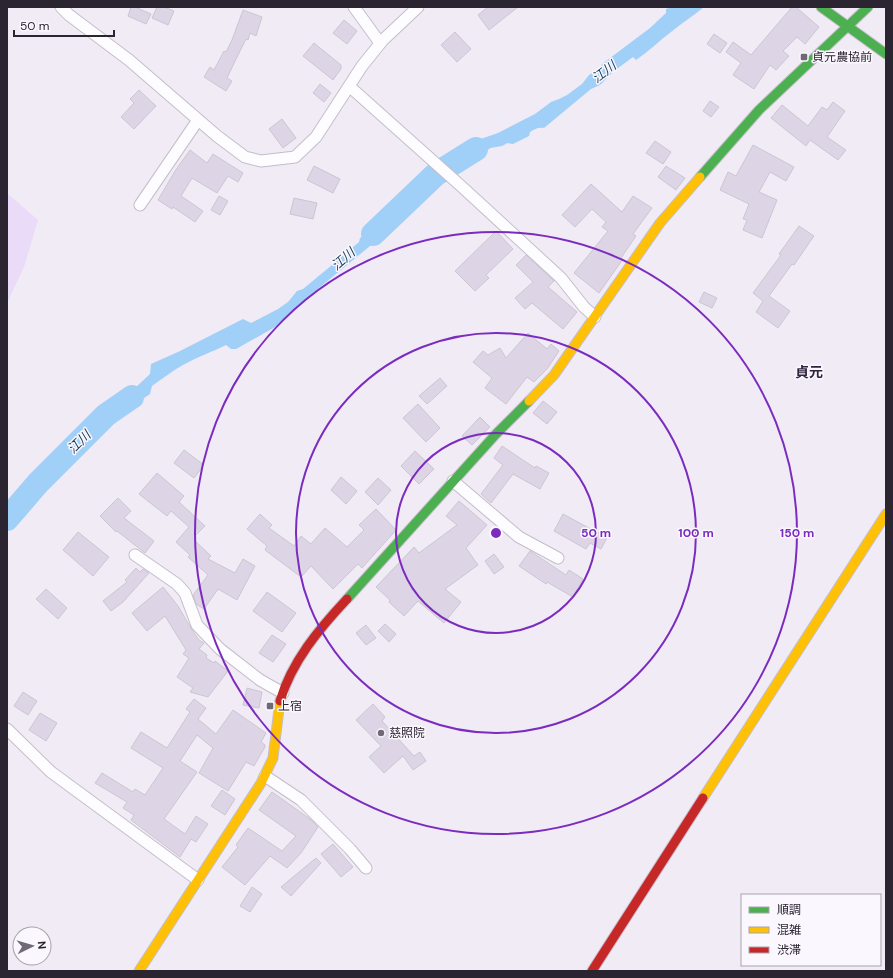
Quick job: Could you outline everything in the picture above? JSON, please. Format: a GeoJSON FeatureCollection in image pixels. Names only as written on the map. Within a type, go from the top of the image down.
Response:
{"type":"FeatureCollection","features":[{"type":"Feature","properties":{"kind":"street"},"geometry":{"type":"LineString","coordinates":[[61,7],[69,15],[129,60],[198,120],[245,157],[261,161],[295,156],[316,138],[362,66],[380,43],[418,7]]}},
{"type":"Feature","properties":{"kind":"street"},"geometry":{"type":"LineString","coordinates":[[354,7],[380,43]]}},
{"type":"Feature","properties":{"kind":"street"},"geometry":{"type":"LineString","coordinates":[[821,7],[886,54]]}},
{"type":"Feature","properties":{"kind":"street"},"geometry":{"type":"LineString","coordinates":[[138,971],[262,783],[273,758],[280,701],[286,682],[299,658],[319,629],[496,434],[554,375],[660,223],[759,110],[868,7]]}},
{"type":"Feature","properties":{"kind":"street"},"geometry":{"type":"LineString","coordinates":[[349,86],[461,186],[560,278],[594,317]]}},
{"type":"Feature","properties":{"kind":"street"},"geometry":{"type":"LineString","coordinates":[[140,205],[198,120]]}},
{"type":"Feature","properties":{"kind":"street"},"geometry":{"type":"LineString","coordinates":[[453,481],[519,537],[558,558]]}},
{"type":"Feature","properties":{"kind":"street"},"geometry":{"type":"LineString","coordinates":[[592,971],[886,514]]}},
{"type":"Feature","properties":{"kind":"street"},"geometry":{"type":"LineString","coordinates":[[135,555],[177,584],[186,593],[197,625],[220,649],[260,680],[283,693]]}},
{"type":"Feature","properties":{"kind":"street"},"geometry":{"type":"LineString","coordinates":[[7,729],[51,772],[198,880]]}},
{"type":"Feature","properties":{"kind":"street"},"geometry":{"type":"LineString","coordinates":[[265,776],[301,800],[350,849],[366,868]]}},
{"type":"Feature","properties":{"kind":"shaded area"},"geometry":{"type":"Polygon","coordinates":[[[7,193],[38,220],[24,267],[7,303],[7,193]]]}},
{"type":"Feature","properties":{"kind":"water"},"geometry":{"type":"Polygon","coordinates":[[[672,7],[704,7],[636,60],[633,57],[614,71],[600,85],[591,89],[544,128],[533,130],[530,132],[529,136],[513,144],[507,143],[489,149],[485,155],[461,166],[456,173],[440,159],[469,143],[498,133],[535,114],[551,102],[567,95],[582,84],[589,75],[600,68],[602,64],[650,28],[666,13],[666,9],[672,7]]]}},
{"type":"Feature","properties":{"kind":"water"},"geometry":{"type":"Polygon","coordinates":[[[434,167],[441,175],[429,185],[425,184],[425,176],[434,167]]]}},
{"type":"Feature","properties":{"kind":"water"},"geometry":{"type":"Polygon","coordinates":[[[394,211],[398,212],[400,219],[392,228],[314,292],[277,326],[236,349],[231,349],[226,345],[188,362],[152,386],[150,394],[119,415],[115,412],[106,415],[150,374],[151,364],[243,319],[251,323],[278,309],[288,302],[297,291],[303,289],[359,242],[360,238],[371,232],[394,211]]]}},
{"type":"Feature","properties":{"kind":"building"},"geometry":{"type":"Polygon","coordinates":[[[131,7],[135,7],[151,14],[146,24],[128,16],[131,7]]]}},
{"type":"Feature","properties":{"kind":"building"},"geometry":{"type":"Polygon","coordinates":[[[157,7],[164,7],[174,11],[168,25],[152,18],[157,7]]]}},
{"type":"Feature","properties":{"kind":"building"},"geometry":{"type":"Polygon","coordinates":[[[488,7],[518,7],[489,30],[478,15],[488,7]]]}},
{"type":"Feature","properties":{"kind":"building"},"geometry":{"type":"Polygon","coordinates":[[[792,7],[796,7],[819,27],[805,44],[797,37],[783,51],[789,56],[776,70],[770,65],[754,89],[733,75],[741,63],[726,52],[733,42],[751,55],[792,7]]]}},
{"type":"Feature","properties":{"kind":"building"},"geometry":{"type":"Polygon","coordinates":[[[243,10],[262,17],[256,36],[250,33],[248,40],[246,39],[237,57],[227,78],[232,81],[226,91],[204,77],[210,67],[214,70],[224,51],[226,52],[243,10]]]}},
{"type":"Feature","properties":{"kind":"building"},"geometry":{"type":"Polygon","coordinates":[[[344,20],[357,31],[347,44],[333,33],[344,20]]]}},
{"type":"Feature","properties":{"kind":"building"},"geometry":{"type":"Polygon","coordinates":[[[455,32],[471,49],[457,62],[441,45],[455,32]]]}},
{"type":"Feature","properties":{"kind":"building"},"geometry":{"type":"Polygon","coordinates":[[[714,34],[727,43],[720,53],[707,44],[714,34]]]}},
{"type":"Feature","properties":{"kind":"building"},"geometry":{"type":"Polygon","coordinates":[[[314,43],[341,65],[341,69],[333,80],[303,56],[314,43]]]}},
{"type":"Feature","properties":{"kind":"building"},"geometry":{"type":"Polygon","coordinates":[[[320,84],[331,93],[324,102],[313,93],[320,84]]]}},
{"type":"Feature","properties":{"kind":"building"},"geometry":{"type":"Polygon","coordinates":[[[139,90],[156,106],[134,129],[121,117],[134,103],[130,99],[139,90]]]}},
{"type":"Feature","properties":{"kind":"building"},"geometry":{"type":"Polygon","coordinates":[[[710,101],[719,107],[711,117],[703,111],[710,101]]]}},
{"type":"Feature","properties":{"kind":"building"},"geometry":{"type":"Polygon","coordinates":[[[833,102],[845,111],[827,137],[846,150],[838,160],[810,140],[806,146],[771,118],[782,105],[808,126],[822,107],[827,110],[833,102]]]}},
{"type":"Feature","properties":{"kind":"building"},"geometry":{"type":"Polygon","coordinates":[[[282,119],[296,138],[283,148],[269,129],[282,119]]]}},
{"type":"Feature","properties":{"kind":"building"},"geometry":{"type":"Polygon","coordinates":[[[655,141],[671,152],[663,164],[646,153],[655,141]]]}},
{"type":"Feature","properties":{"kind":"building"},"geometry":{"type":"Polygon","coordinates":[[[753,145],[794,167],[786,181],[770,172],[759,192],[777,200],[762,238],[743,230],[747,220],[743,219],[749,204],[720,190],[728,172],[736,176],[753,145]]]}},
{"type":"Feature","properties":{"kind":"building"},"geometry":{"type":"Polygon","coordinates":[[[190,150],[207,163],[213,154],[243,173],[238,182],[228,176],[217,193],[192,178],[181,196],[203,211],[195,222],[173,207],[172,209],[158,200],[175,171],[190,150]]]}},
{"type":"Feature","properties":{"kind":"building"},"geometry":{"type":"Polygon","coordinates":[[[314,166],[340,179],[333,193],[307,180],[314,166]]]}},
{"type":"Feature","properties":{"kind":"building"},"geometry":{"type":"Polygon","coordinates":[[[666,166],[685,178],[676,190],[658,177],[666,166]]]}},
{"type":"Feature","properties":{"kind":"building"},"geometry":{"type":"Polygon","coordinates":[[[591,184],[622,212],[633,196],[652,208],[633,234],[636,236],[621,258],[623,259],[599,293],[574,273],[608,231],[602,227],[606,222],[592,209],[575,227],[562,215],[591,184]]]}},
{"type":"Feature","properties":{"kind":"building"},"geometry":{"type":"Polygon","coordinates":[[[219,196],[228,201],[220,215],[211,210],[219,196]]]}},
{"type":"Feature","properties":{"kind":"building"},"geometry":{"type":"Polygon","coordinates":[[[294,198],[317,203],[313,219],[290,214],[294,198]]]}},
{"type":"Feature","properties":{"kind":"building"},"geometry":{"type":"Polygon","coordinates":[[[799,226],[814,236],[794,265],[792,264],[769,296],[790,311],[778,328],[756,312],[763,301],[753,293],[781,255],[779,254],[799,226]]]}},
{"type":"Feature","properties":{"kind":"building"},"geometry":{"type":"Polygon","coordinates":[[[496,231],[513,249],[486,275],[489,278],[475,291],[455,271],[496,231]]]}},
{"type":"Feature","properties":{"kind":"building"},"geometry":{"type":"Polygon","coordinates":[[[526,255],[554,281],[548,287],[577,312],[563,329],[532,303],[525,309],[515,298],[533,282],[516,265],[526,255]]]}},
{"type":"Feature","properties":{"kind":"building"},"geometry":{"type":"Polygon","coordinates":[[[704,292],[717,298],[712,308],[699,302],[704,292]]]}},
{"type":"Feature","properties":{"kind":"building"},"geometry":{"type":"Polygon","coordinates":[[[528,333],[547,349],[551,344],[559,351],[547,369],[534,382],[527,377],[506,404],[485,388],[492,378],[473,362],[483,351],[488,355],[500,348],[506,358],[528,333]]]}},
{"type":"Feature","properties":{"kind":"building"},"geometry":{"type":"Polygon","coordinates":[[[440,378],[447,386],[427,404],[419,396],[440,378]]]}},
{"type":"Feature","properties":{"kind":"building"},"geometry":{"type":"Polygon","coordinates":[[[543,401],[557,412],[547,424],[533,413],[543,401]]]}},
{"type":"Feature","properties":{"kind":"building"},"geometry":{"type":"Polygon","coordinates":[[[418,404],[440,428],[426,442],[403,418],[418,404]]]}},
{"type":"Feature","properties":{"kind":"building"},"geometry":{"type":"Polygon","coordinates":[[[480,417],[490,427],[472,445],[462,436],[480,417]]]}},
{"type":"Feature","properties":{"kind":"building"},"geometry":{"type":"Polygon","coordinates":[[[502,446],[535,468],[536,466],[549,473],[540,489],[513,474],[491,503],[481,494],[503,465],[494,458],[502,446]]]}},
{"type":"Feature","properties":{"kind":"building"},"geometry":{"type":"Polygon","coordinates":[[[184,450],[204,465],[194,478],[174,463],[184,450]]]}},
{"type":"Feature","properties":{"kind":"building"},"geometry":{"type":"Polygon","coordinates":[[[415,451],[434,469],[419,484],[401,466],[415,451]]]}},
{"type":"Feature","properties":{"kind":"building"},"geometry":{"type":"Polygon","coordinates":[[[157,473],[184,496],[179,502],[205,526],[195,536],[196,537],[194,540],[211,556],[208,559],[235,573],[243,559],[255,566],[237,600],[218,589],[204,609],[196,604],[193,595],[208,575],[188,557],[190,555],[176,542],[189,527],[171,511],[167,516],[139,494],[157,473]]]}},
{"type":"Feature","properties":{"kind":"building"},"geometry":{"type":"Polygon","coordinates":[[[341,477],[357,491],[346,504],[331,490],[341,477]]]}},
{"type":"Feature","properties":{"kind":"building"},"geometry":{"type":"Polygon","coordinates":[[[378,478],[391,490],[378,505],[365,492],[378,478]]]}},
{"type":"Feature","properties":{"kind":"building"},"geometry":{"type":"Polygon","coordinates":[[[118,498],[131,511],[124,518],[154,541],[145,553],[117,531],[116,532],[100,516],[118,498]]]}},
{"type":"Feature","properties":{"kind":"building"},"geometry":{"type":"Polygon","coordinates":[[[459,501],[487,525],[466,548],[478,565],[445,589],[461,602],[444,623],[418,601],[404,616],[376,587],[414,547],[419,553],[457,525],[446,516],[459,501]]]}},
{"type":"Feature","properties":{"kind":"building"},"geometry":{"type":"Polygon","coordinates":[[[376,509],[396,530],[362,568],[358,564],[333,589],[311,566],[301,577],[265,550],[267,546],[247,529],[260,514],[272,525],[269,528],[294,546],[301,536],[311,544],[325,528],[347,547],[364,530],[359,525],[376,509]]]}},
{"type":"Feature","properties":{"kind":"building"},"geometry":{"type":"Polygon","coordinates":[[[563,514],[598,533],[599,532],[608,536],[601,549],[590,543],[586,549],[554,531],[563,514]]]}},
{"type":"Feature","properties":{"kind":"building"},"geometry":{"type":"Polygon","coordinates":[[[78,532],[109,557],[93,576],[63,550],[78,532]]]}},
{"type":"Feature","properties":{"kind":"building"},"geometry":{"type":"Polygon","coordinates":[[[530,551],[566,575],[569,570],[583,579],[573,597],[547,582],[546,584],[519,566],[530,551]]]}},
{"type":"Feature","properties":{"kind":"building"},"geometry":{"type":"Polygon","coordinates":[[[494,554],[504,567],[494,574],[485,561],[494,554]]]}},
{"type":"Feature","properties":{"kind":"building"},"geometry":{"type":"Polygon","coordinates":[[[136,568],[140,572],[143,569],[149,573],[123,602],[111,611],[103,601],[127,582],[125,580],[136,568]]]}},
{"type":"Feature","properties":{"kind":"building"},"geometry":{"type":"Polygon","coordinates":[[[163,587],[178,606],[199,640],[204,643],[199,649],[207,655],[206,658],[214,663],[215,661],[228,671],[208,697],[190,692],[193,688],[177,677],[189,658],[183,654],[186,650],[165,616],[147,631],[132,613],[163,587]]]}},
{"type":"Feature","properties":{"kind":"building"},"geometry":{"type":"Polygon","coordinates":[[[46,589],[67,608],[58,619],[36,599],[46,589]]]}},
{"type":"Feature","properties":{"kind":"building"},"geometry":{"type":"Polygon","coordinates":[[[267,592],[296,613],[282,632],[253,611],[267,592]]]}},
{"type":"Feature","properties":{"kind":"building"},"geometry":{"type":"Polygon","coordinates":[[[385,624],[396,634],[389,642],[378,631],[385,624]]]}},
{"type":"Feature","properties":{"kind":"building"},"geometry":{"type":"Polygon","coordinates":[[[366,625],[376,638],[366,645],[356,633],[366,625]]]}},
{"type":"Feature","properties":{"kind":"building"},"geometry":{"type":"Polygon","coordinates":[[[272,635],[286,644],[273,662],[259,653],[272,635]]]}},
{"type":"Feature","properties":{"kind":"building"},"geometry":{"type":"Polygon","coordinates":[[[247,688],[262,692],[259,708],[243,705],[247,688]]]}},
{"type":"Feature","properties":{"kind":"building"},"geometry":{"type":"Polygon","coordinates":[[[23,692],[37,701],[28,715],[14,706],[23,692]]]}},
{"type":"Feature","properties":{"kind":"building"},"geometry":{"type":"Polygon","coordinates":[[[194,699],[206,708],[198,719],[216,734],[233,710],[266,733],[261,742],[265,745],[265,747],[254,766],[246,762],[228,791],[199,773],[213,748],[197,735],[180,761],[197,772],[164,819],[185,834],[196,816],[208,824],[196,842],[191,839],[180,857],[131,820],[134,815],[123,808],[127,802],[95,783],[102,773],[133,792],[135,789],[145,795],[163,768],[131,748],[141,732],[167,748],[190,712],[186,709],[194,699]]]}},
{"type":"Feature","properties":{"kind":"building","name":"慈照院"},"geometry":{"type":"Polygon","coordinates":[[[373,704],[385,717],[382,721],[414,756],[420,752],[426,761],[413,770],[403,756],[384,773],[369,757],[381,746],[356,720],[373,704]]]}},
{"type":"Feature","properties":{"kind":"building"},"geometry":{"type":"Polygon","coordinates":[[[40,713],[57,723],[46,741],[29,730],[40,713]]]}},
{"type":"Feature","properties":{"kind":"building"},"geometry":{"type":"Polygon","coordinates":[[[222,790],[235,799],[225,815],[211,806],[222,790]]]}},
{"type":"Feature","properties":{"kind":"building"},"geometry":{"type":"Polygon","coordinates":[[[272,792],[310,819],[318,827],[301,853],[287,868],[270,856],[245,885],[222,867],[238,847],[236,845],[248,828],[282,851],[296,836],[259,810],[272,792]]]}},
{"type":"Feature","properties":{"kind":"building"},"geometry":{"type":"Polygon","coordinates":[[[333,844],[353,867],[341,877],[321,854],[333,844]]]}},
{"type":"Feature","properties":{"kind":"building"},"geometry":{"type":"Polygon","coordinates":[[[316,858],[321,863],[291,896],[281,887],[316,858]]]}},
{"type":"Feature","properties":{"kind":"building"},"geometry":{"type":"Polygon","coordinates":[[[252,887],[262,894],[250,912],[240,906],[252,887]]]}},
{"type":"Feature","properties":{"kind":"waterway","name":"江川"},"geometry":{"type":"LineString","coordinates":[[373,234],[436,174],[476,149]]}},
{"type":"Feature","properties":{"kind":"waterway","name":"江川"},"geometry":{"type":"LineString","coordinates":[[7,519],[38,483],[106,415],[132,397]]}},
{"type":"Feature","properties":{"kind":"traffic: fast"},"geometry":{"type":"LineString","coordinates":[[821,7],[886,54]]}},
{"type":"Feature","properties":{"kind":"traffic: fast"},"geometry":{"type":"LineString","coordinates":[[700,177],[759,110],[868,7]]}},
{"type":"Feature","properties":{"kind":"traffic: fast"},"geometry":{"type":"LineString","coordinates":[[347,599],[496,434],[529,401]]}},
{"type":"Feature","properties":{"kind":"traffic: slow"},"geometry":{"type":"LineString","coordinates":[[529,401],[554,375],[660,223],[700,177]]}},
{"type":"Feature","properties":{"kind":"traffic: slow"},"geometry":{"type":"LineString","coordinates":[[703,798],[886,514]]}},
{"type":"Feature","properties":{"kind":"traffic: slow"},"geometry":{"type":"LineString","coordinates":[[139,971],[261,783],[273,758],[280,701]]}},
{"type":"Feature","properties":{"kind":"traffic: jam"},"geometry":{"type":"LineString","coordinates":[[280,701],[285,686],[299,659],[326,622],[347,599]]}},
{"type":"Feature","properties":{"kind":"traffic: jam"},"geometry":{"type":"LineString","coordinates":[[592,971],[703,798]]}},
{"type":"Feature","properties":{"kind":"place","name":"貞元農協前"},"geometry":{"type":"Point","coordinates":[804,57]}},
{"type":"Feature","properties":{"kind":"place","name":"上宿"},"geometry":{"type":"Point","coordinates":[270,706]}},
{"type":"Feature","properties":{"kind":"place","name":"慈照院"},"geometry":{"type":"Point","coordinates":[381,733]}},
{"type":"Feature","properties":{"kind":"district","name":"貞元"},"geometry":{"type":"Point","coordinates":[809,372]}}]}
